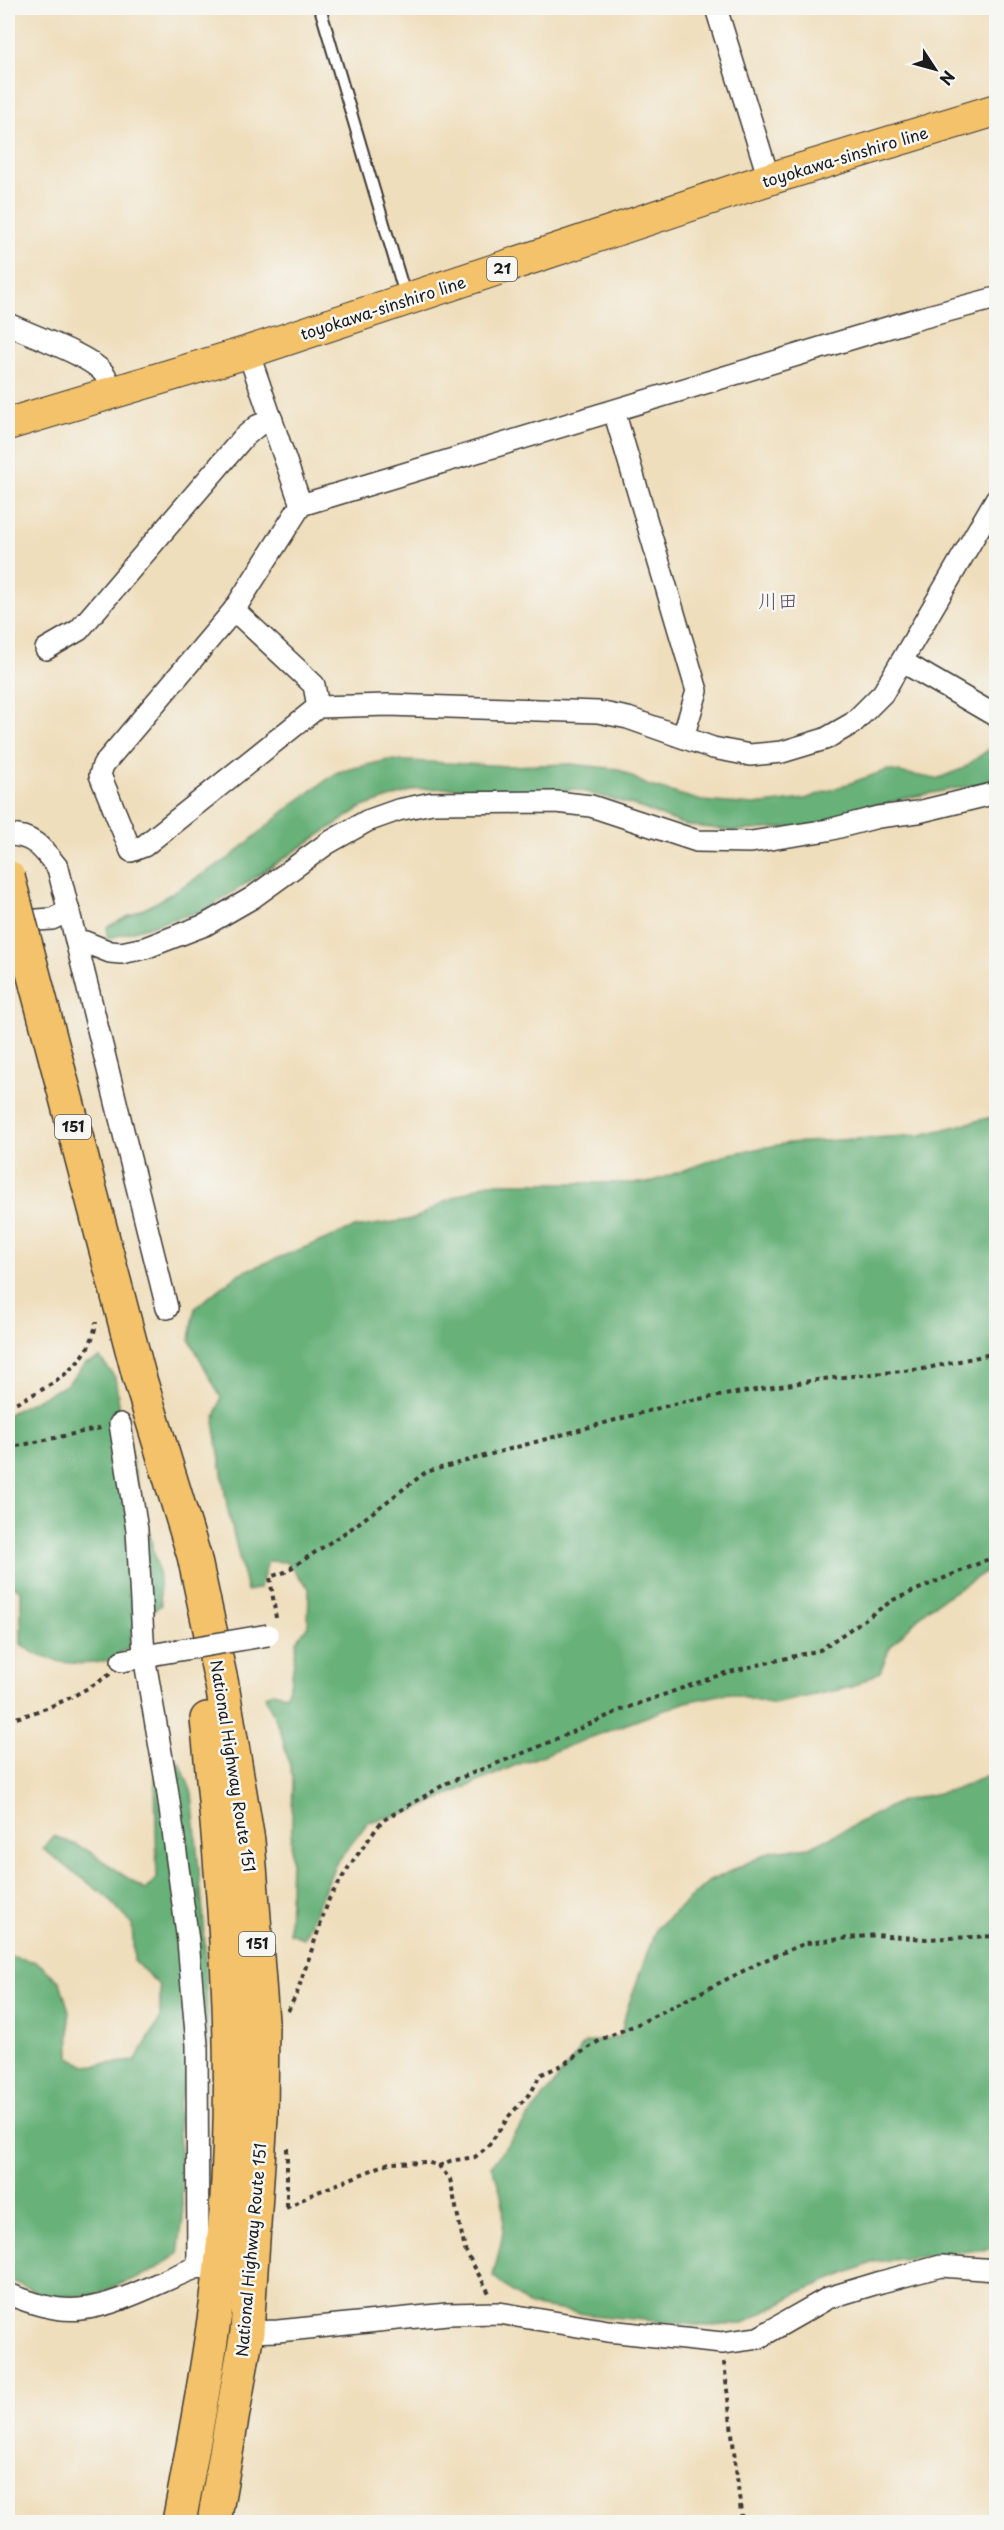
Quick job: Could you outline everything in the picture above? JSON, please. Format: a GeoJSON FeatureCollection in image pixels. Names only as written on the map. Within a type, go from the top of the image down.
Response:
{"type":"FeatureCollection","features":[{"type":"Feature","properties":{"kind":"highway","name":"National Highway Route 151"},"geometry":{"type":"LineString","coordinates":[[8,877],[140,1376],[194,1556],[222,1685],[248,1841],[262,2021],[261,2117],[247,2332],[214,2523]]}},
{"type":"Feature","properties":{"kind":"highway","name":"National Highway Route 151"},"geometry":{"type":"LineString","coordinates":[[140,1376],[181,1559],[202,1674],[227,1934],[230,2116],[209,2269],[203,2397],[179,2523]]}},
{"type":"Feature","properties":{"kind":"main road","name":"toyokawa-sinshiro line"},"geometry":{"type":"LineString","coordinates":[[8,424],[248,352],[769,179],[996,111]]}},
{"type":"Feature","properties":{"kind":"street"},"geometry":{"type":"LineString","coordinates":[[717,8],[769,179]]}},
{"type":"Feature","properties":{"kind":"street"},"geometry":{"type":"LineString","coordinates":[[996,298],[912,320],[301,505],[234,610],[103,765],[100,775],[130,851],[144,846],[318,707],[388,705],[598,712],[628,718],[713,748],[750,755],[782,752],[825,739],[853,723],[883,693],[996,499]]}},
{"type":"Feature","properties":{"kind":"street"},"geometry":{"type":"LineString","coordinates":[[8,324],[79,355],[98,367],[105,375],[111,393]]}},
{"type":"Feature","properties":{"kind":"street"},"geometry":{"type":"LineString","coordinates":[[248,352],[301,505]]}},
{"type":"Feature","properties":{"kind":"street"},"geometry":{"type":"LineString","coordinates":[[614,411],[697,691],[683,737]]}},
{"type":"Feature","properties":{"kind":"street"},"geometry":{"type":"LineString","coordinates":[[46,649],[79,630],[243,438],[257,426],[272,420]]}},
{"type":"Feature","properties":{"kind":"street"},"geometry":{"type":"LineString","coordinates":[[234,610],[314,685],[318,707]]}},
{"type":"Feature","properties":{"kind":"street"},"geometry":{"type":"LineString","coordinates":[[903,662],[996,716]]}},
{"type":"Feature","properties":{"kind":"street"},"geometry":{"type":"LineString","coordinates":[[76,941],[85,942],[110,952],[121,953],[145,948],[205,925],[252,898],[328,843],[367,821],[398,810],[432,803],[556,802],[591,806],[697,841],[751,842],[828,830],[878,817],[918,812],[996,793]]}},
{"type":"Feature","properties":{"kind":"street"},"geometry":{"type":"LineString","coordinates":[[8,835],[23,835],[44,849],[58,868],[167,1308]]}},
{"type":"Feature","properties":{"kind":"street"},"geometry":{"type":"LineString","coordinates":[[8,922],[52,919],[69,911]]}},
{"type":"Feature","properties":{"kind":"street"},"geometry":{"type":"LineString","coordinates":[[8,2294],[35,2305],[78,2310],[118,2301],[209,2269],[188,1941],[150,1655],[137,1530],[120,1424]]}},
{"type":"Feature","properties":{"kind":"street"},"geometry":{"type":"LineString","coordinates":[[122,1661],[268,1635]]}},
{"type":"Feature","properties":{"kind":"street"},"geometry":{"type":"LineString","coordinates":[[247,2332],[447,2314],[499,2313],[608,2331],[722,2343],[758,2338],[828,2298],[941,2266],[996,2270]]}},
{"type":"Feature","properties":{"kind":"lane"},"geometry":{"type":"LineString","coordinates":[[320,8],[406,301]]}},
{"type":"Feature","properties":{"kind":"path"},"geometry":{"type":"LineString","coordinates":[[8,1406],[53,1385],[72,1368],[94,1338],[97,1316]]}},
{"type":"Feature","properties":{"kind":"path"},"geometry":{"type":"LineString","coordinates":[[268,1635],[278,1632],[270,1577],[285,1572],[352,1528],[426,1472],[681,1402],[823,1379],[923,1369],[996,1353]]}},
{"type":"Feature","properties":{"kind":"path"},"geometry":{"type":"LineString","coordinates":[[8,1448],[120,1424]]}},
{"type":"Feature","properties":{"kind":"path"},"geometry":{"type":"LineString","coordinates":[[287,2015],[297,1993],[329,1899],[382,1821],[447,1783],[536,1748],[621,1710],[725,1673],[820,1650],[893,1600],[996,1556]]}},
{"type":"Feature","properties":{"kind":"path"},"geometry":{"type":"LineString","coordinates":[[8,1720],[36,1713],[87,1690],[112,1673],[122,1661]]}},
{"type":"Feature","properties":{"kind":"path"},"geometry":{"type":"LineString","coordinates":[[440,2166],[450,2161],[476,2157],[489,2145],[510,2115],[532,2091],[540,2075],[562,2065],[603,2039],[638,2024],[763,1961],[806,1943],[876,1935],[926,1939],[996,1936]]}},
{"type":"Feature","properties":{"kind":"path"},"geometry":{"type":"LineString","coordinates":[[287,2139],[287,2208]]}},
{"type":"Feature","properties":{"kind":"path"},"geometry":{"type":"LineString","coordinates":[[255,2216],[270,2217],[313,2194],[388,2163],[428,2162],[440,2166],[450,2179],[465,2250],[499,2313]]}},
{"type":"Feature","properties":{"kind":"path"},"geometry":{"type":"LineString","coordinates":[[722,2343],[742,2523]]}},
{"type":"Feature","properties":{"kind":"green space"},"geometry":{"type":"Polygon","coordinates":[[[996,744],[996,781],[901,799],[819,826],[733,831],[685,825],[633,805],[574,789],[534,795],[454,788],[417,789],[362,807],[207,909],[107,939],[107,927],[157,902],[228,859],[297,801],[338,772],[388,760],[508,766],[571,764],[618,769],[647,785],[702,801],[754,805],[805,799],[887,770],[936,779],[962,769],[996,744]]]}},
{"type":"Feature","properties":{"kind":"green space"},"geometry":{"type":"Polygon","coordinates":[[[996,1116],[996,1553],[984,1573],[928,1608],[890,1647],[880,1672],[852,1687],[773,1704],[729,1693],[686,1702],[514,1766],[410,1812],[368,1822],[335,1865],[304,1938],[289,1933],[293,1778],[280,1729],[265,1696],[273,1692],[286,1695],[291,1681],[297,1641],[308,1625],[309,1588],[286,1562],[268,1561],[260,1588],[247,1591],[227,1506],[214,1421],[221,1398],[190,1340],[195,1308],[240,1273],[354,1228],[414,1219],[448,1200],[488,1183],[648,1183],[729,1154],[789,1143],[921,1135],[996,1116]]]}},
{"type":"Feature","properties":{"kind":"green space"},"geometry":{"type":"Polygon","coordinates":[[[100,1358],[115,1377],[120,1411],[158,1569],[161,1605],[134,1626],[129,1647],[111,1659],[83,1664],[61,1662],[39,1656],[21,1644],[21,1591],[8,1582],[8,1414],[66,1385],[85,1364],[100,1358]]]}},
{"type":"Feature","properties":{"kind":"green space"},"geometry":{"type":"Polygon","coordinates":[[[180,1763],[192,1793],[204,1925],[208,2045],[188,2069],[178,2107],[183,2218],[178,2254],[151,2272],[93,2295],[47,2297],[8,2279],[8,1956],[37,1962],[60,1982],[69,2011],[70,2057],[86,2066],[135,2061],[160,2020],[160,1986],[134,1961],[132,1924],[107,1897],[43,1849],[54,1836],[87,1850],[145,1890],[157,1878],[155,1775],[180,1763]]]}},
{"type":"Feature","properties":{"kind":"green space"},"geometry":{"type":"Polygon","coordinates":[[[996,1772],[996,2248],[874,2262],[800,2292],[743,2324],[706,2326],[591,2315],[528,2305],[493,2276],[504,2221],[501,2195],[491,2166],[585,2043],[620,2037],[627,2009],[656,1929],[708,1882],[772,1851],[810,1847],[901,1801],[957,1789],[996,1772]]]}},
{"type":"Feature","properties":{"kind":"district","name":"川田"},"geometry":{"type":"Point","coordinates":[778,601]}}]}
